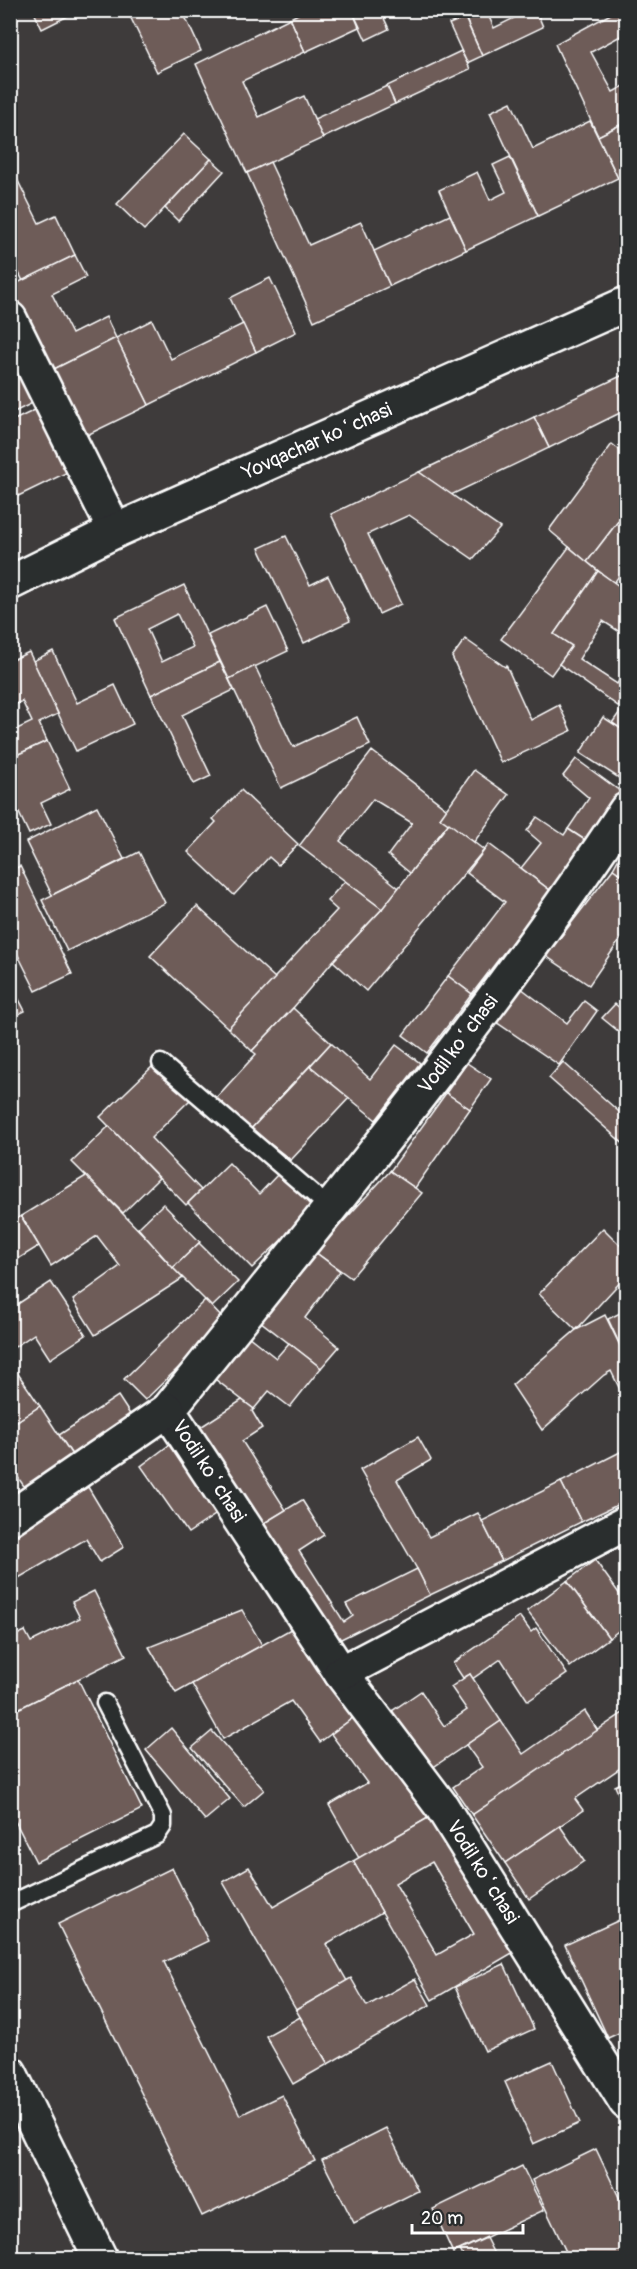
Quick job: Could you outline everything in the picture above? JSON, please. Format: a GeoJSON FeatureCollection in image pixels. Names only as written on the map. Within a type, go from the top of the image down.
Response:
{"type":"FeatureCollection","features":[{"type":"Feature","properties":{"kind":"street","name":"Yovqachar koʻchasi"},"geometry":{"type":"LineString","coordinates":[[10,583],[115,531],[627,304]]}},
{"type":"Feature","properties":{"kind":"street"},"geometry":{"type":"LineString","coordinates":[[10,319],[115,531]]}},
{"type":"Feature","properties":{"kind":"street","name":"Vodil koʻchasi"},"geometry":{"type":"LineString","coordinates":[[627,810],[567,900],[376,1152],[168,1410],[341,1673],[442,1807],[627,2102]]}},
{"type":"Feature","properties":{"kind":"street"},"geometry":{"type":"LineString","coordinates":[[10,1518],[168,1410]]}},
{"type":"Feature","properties":{"kind":"street"},"geometry":{"type":"LineString","coordinates":[[341,1673],[627,1523]]}},
{"type":"Feature","properties":{"kind":"street"},"geometry":{"type":"LineString","coordinates":[[10,2073],[100,2259]]}},
{"type":"Feature","properties":{"kind":"lane"},"geometry":{"type":"LineString","coordinates":[[161,1063],[330,1208]]}},
{"type":"Feature","properties":{"kind":"lane"},"geometry":{"type":"LineString","coordinates":[[10,1904],[157,1835],[163,1826],[163,1816],[105,1703]]}},
{"type":"Feature","properties":{"kind":"building"},"geometry":{"type":"Polygon","coordinates":[[[33,10],[80,10],[42,29],[33,10]]]}},
{"type":"Feature","properties":{"kind":"building"},"geometry":{"type":"Polygon","coordinates":[[[127,10],[182,10],[201,51],[157,72],[127,10]]]}},
{"type":"Feature","properties":{"kind":"building"},"geometry":{"type":"Polygon","coordinates":[[[306,10],[352,10],[359,27],[305,52],[290,18],[306,10]]]}},
{"type":"Feature","properties":{"kind":"building"},"geometry":{"type":"Polygon","coordinates":[[[352,10],[396,10],[383,16],[389,29],[366,40],[352,10]]]}},
{"type":"Feature","properties":{"kind":"building"},"geometry":{"type":"Polygon","coordinates":[[[462,10],[486,10],[494,28],[530,10],[536,10],[543,27],[482,56],[462,10]]]}},
{"type":"Feature","properties":{"kind":"building"},"geometry":{"type":"Polygon","coordinates":[[[618,10],[626,10],[626,33],[591,52],[613,92],[626,85],[626,122],[598,136],[555,44],[618,10]]]}},
{"type":"Feature","properties":{"kind":"building"},"geometry":{"type":"Polygon","coordinates":[[[290,18],[305,52],[242,81],[259,117],[304,96],[323,138],[247,173],[196,64],[290,18]]]}},
{"type":"Feature","properties":{"kind":"building"},"geometry":{"type":"Polygon","coordinates":[[[465,18],[482,56],[467,63],[449,24],[465,18]]]}},
{"type":"Feature","properties":{"kind":"building"},"geometry":{"type":"Polygon","coordinates":[[[461,51],[470,69],[395,104],[387,86],[461,51]]]}},
{"type":"Feature","properties":{"kind":"building"},"geometry":{"type":"Polygon","coordinates":[[[387,86],[395,104],[323,138],[314,119],[387,86]]]}},
{"type":"Feature","properties":{"kind":"building"},"geometry":{"type":"Polygon","coordinates":[[[511,102],[533,149],[590,121],[618,178],[538,216],[490,112],[511,102]]]}},
{"type":"Feature","properties":{"kind":"building"},"geometry":{"type":"Polygon","coordinates":[[[626,122],[626,174],[618,178],[598,136],[626,122]]]}},
{"type":"Feature","properties":{"kind":"building"},"geometry":{"type":"Polygon","coordinates":[[[184,134],[211,159],[144,230],[117,204],[184,134]]]}},
{"type":"Feature","properties":{"kind":"building"},"geometry":{"type":"Polygon","coordinates":[[[510,157],[538,216],[466,250],[439,190],[477,172],[490,200],[506,192],[493,165],[510,157]]]}},
{"type":"Feature","properties":{"kind":"building"},"geometry":{"type":"Polygon","coordinates":[[[211,159],[224,171],[178,221],[165,208],[211,159]]]}},
{"type":"Feature","properties":{"kind":"building"},"geometry":{"type":"Polygon","coordinates":[[[270,162],[309,245],[361,222],[390,286],[314,321],[247,173],[270,162]]]}},
{"type":"Feature","properties":{"kind":"building"},"geometry":{"type":"Polygon","coordinates":[[[12,169],[39,223],[56,215],[75,255],[23,281],[10,255],[10,170],[12,169]]]}},
{"type":"Feature","properties":{"kind":"building"},"geometry":{"type":"Polygon","coordinates":[[[450,215],[466,250],[390,286],[374,251],[450,215]]]}},
{"type":"Feature","properties":{"kind":"building"},"geometry":{"type":"Polygon","coordinates":[[[75,255],[86,277],[52,294],[72,334],[106,317],[116,338],[52,370],[11,286],[75,255]]]}},
{"type":"Feature","properties":{"kind":"building"},"geometry":{"type":"Polygon","coordinates":[[[270,278],[296,332],[256,352],[230,298],[270,278]]]}},
{"type":"Feature","properties":{"kind":"building"},"geometry":{"type":"Polygon","coordinates":[[[152,320],[171,359],[243,324],[256,352],[149,405],[116,338],[152,320]]]}},
{"type":"Feature","properties":{"kind":"building"},"geometry":{"type":"Polygon","coordinates":[[[116,338],[149,405],[85,436],[52,370],[116,338]]]}},
{"type":"Feature","properties":{"kind":"building"},"geometry":{"type":"Polygon","coordinates":[[[10,340],[39,400],[10,414],[10,340]]]}},
{"type":"Feature","properties":{"kind":"building"},"geometry":{"type":"Polygon","coordinates":[[[623,375],[626,382],[626,410],[549,448],[534,417],[623,375]]]}},
{"type":"Feature","properties":{"kind":"building"},"geometry":{"type":"Polygon","coordinates":[[[39,408],[70,471],[10,500],[10,422],[39,408]]]}},
{"type":"Feature","properties":{"kind":"building"},"geometry":{"type":"Polygon","coordinates":[[[534,417],[549,448],[451,495],[419,472],[534,417]]]}},
{"type":"Feature","properties":{"kind":"building"},"geometry":{"type":"Polygon","coordinates":[[[612,444],[626,455],[626,511],[587,562],[549,530],[612,444]]]}},
{"type":"Feature","properties":{"kind":"building"},"geometry":{"type":"Polygon","coordinates":[[[419,472],[500,528],[473,559],[409,515],[368,534],[401,604],[379,614],[331,514],[419,472]]]}},
{"type":"Feature","properties":{"kind":"building"},"geometry":{"type":"Polygon","coordinates":[[[626,511],[626,566],[614,583],[587,562],[626,511]]]}},
{"type":"Feature","properties":{"kind":"building"},"geometry":{"type":"Polygon","coordinates":[[[286,536],[310,585],[328,576],[350,621],[304,643],[259,548],[286,536]]]}},
{"type":"Feature","properties":{"kind":"building"},"geometry":{"type":"Polygon","coordinates":[[[569,547],[598,571],[554,634],[572,646],[551,675],[501,639],[569,547]]]}},
{"type":"Feature","properties":{"kind":"building"},"geometry":{"type":"Polygon","coordinates":[[[598,571],[626,591],[626,636],[603,621],[579,659],[617,684],[626,668],[626,732],[612,723],[622,709],[559,664],[572,646],[554,634],[598,571]]]}},
{"type":"Feature","properties":{"kind":"building"},"geometry":{"type":"Polygon","coordinates":[[[184,585],[220,662],[151,695],[115,618],[184,585]],[[177,614],[147,629],[162,662],[193,647],[177,614]]]}},
{"type":"Feature","properties":{"kind":"building"},"geometry":{"type":"Polygon","coordinates":[[[267,607],[288,651],[229,679],[208,635],[267,607]]]}},
{"type":"Feature","properties":{"kind":"building"},"geometry":{"type":"Polygon","coordinates":[[[465,639],[505,667],[506,665],[531,720],[559,705],[571,731],[501,763],[452,657],[465,639]]]}},
{"type":"Feature","properties":{"kind":"building"},"geometry":{"type":"Polygon","coordinates":[[[53,651],[77,703],[115,685],[133,724],[76,751],[33,661],[53,651]]]}},
{"type":"Feature","properties":{"kind":"building"},"geometry":{"type":"Polygon","coordinates":[[[29,652],[58,714],[39,723],[47,741],[10,758],[10,721],[15,730],[32,722],[22,701],[10,707],[10,661],[29,652]]]}},
{"type":"Feature","properties":{"kind":"building"},"geometry":{"type":"Polygon","coordinates":[[[220,662],[234,690],[182,715],[211,776],[194,784],[151,695],[220,662]]]}},
{"type":"Feature","properties":{"kind":"building"},"geometry":{"type":"Polygon","coordinates":[[[255,666],[293,747],[357,717],[370,745],[281,788],[229,679],[255,666]]]}},
{"type":"Feature","properties":{"kind":"building"},"geometry":{"type":"Polygon","coordinates":[[[603,717],[626,732],[626,774],[622,780],[580,753],[603,717]]]}},
{"type":"Feature","properties":{"kind":"building"},"geometry":{"type":"Polygon","coordinates":[[[47,741],[70,789],[41,803],[51,824],[29,834],[10,794],[10,758],[47,741]]]}},
{"type":"Feature","properties":{"kind":"building"},"geometry":{"type":"Polygon","coordinates":[[[372,751],[447,809],[440,818],[449,823],[410,873],[388,855],[412,823],[373,799],[340,841],[399,888],[382,909],[299,846],[372,751]]]}},
{"type":"Feature","properties":{"kind":"building"},"geometry":{"type":"Polygon","coordinates":[[[576,759],[624,794],[588,842],[568,829],[589,798],[563,776],[576,759]]]}},
{"type":"Feature","properties":{"kind":"building"},"geometry":{"type":"Polygon","coordinates":[[[474,770],[509,795],[474,842],[440,818],[474,770]]]}},
{"type":"Feature","properties":{"kind":"building"},"geometry":{"type":"Polygon","coordinates":[[[241,790],[298,844],[278,865],[269,857],[234,895],[188,852],[216,822],[213,819],[241,790]]]}},
{"type":"Feature","properties":{"kind":"building"},"geometry":{"type":"Polygon","coordinates":[[[97,806],[124,859],[52,895],[26,842],[97,806]]]}},
{"type":"Feature","properties":{"kind":"building"},"geometry":{"type":"Polygon","coordinates":[[[537,817],[564,835],[568,829],[588,842],[551,891],[521,868],[541,843],[527,831],[537,817]]]}},
{"type":"Feature","properties":{"kind":"building"},"geometry":{"type":"Polygon","coordinates":[[[449,823],[484,850],[366,991],[333,961],[382,909],[449,823]]]}},
{"type":"Feature","properties":{"kind":"building"},"geometry":{"type":"Polygon","coordinates":[[[489,844],[551,891],[472,994],[448,976],[505,902],[467,873],[489,844]]]}},
{"type":"Feature","properties":{"kind":"building"},"geometry":{"type":"Polygon","coordinates":[[[626,845],[626,878],[613,869],[626,845]]]}},
{"type":"Feature","properties":{"kind":"building"},"geometry":{"type":"Polygon","coordinates":[[[139,852],[165,903],[67,951],[42,900],[139,852]]]}},
{"type":"Feature","properties":{"kind":"building"},"geometry":{"type":"Polygon","coordinates":[[[20,866],[72,974],[36,991],[14,947],[10,948],[10,871],[20,866]]]}},
{"type":"Feature","properties":{"kind":"building"},"geometry":{"type":"Polygon","coordinates":[[[613,869],[626,878],[626,931],[589,985],[546,956],[613,869]]]}},
{"type":"Feature","properties":{"kind":"building"},"geometry":{"type":"Polygon","coordinates":[[[345,881],[382,909],[252,1051],[228,1028],[337,910],[327,901],[345,881]]]}},
{"type":"Feature","properties":{"kind":"building"},"geometry":{"type":"Polygon","coordinates":[[[197,906],[275,978],[228,1028],[150,956],[197,906]]]}},
{"type":"Feature","properties":{"kind":"building"},"geometry":{"type":"Polygon","coordinates":[[[448,976],[472,994],[427,1053],[403,1035],[448,976]]]}},
{"type":"Feature","properties":{"kind":"building"},"geometry":{"type":"Polygon","coordinates":[[[10,982],[25,1011],[10,1018],[10,982]]]}},
{"type":"Feature","properties":{"kind":"building"},"geometry":{"type":"Polygon","coordinates":[[[521,988],[567,1023],[584,1001],[597,1011],[559,1065],[496,1022],[521,988]]]}},
{"type":"Feature","properties":{"kind":"building"},"geometry":{"type":"Polygon","coordinates":[[[615,1004],[626,1013],[626,1031],[623,1035],[602,1018],[615,1004]]]}},
{"type":"Feature","properties":{"kind":"building"},"geometry":{"type":"Polygon","coordinates":[[[293,1008],[331,1043],[251,1129],[215,1099],[256,1054],[252,1051],[293,1008]]]}},
{"type":"Feature","properties":{"kind":"building"},"geometry":{"type":"Polygon","coordinates":[[[331,1043],[370,1079],[396,1045],[420,1063],[376,1120],[310,1066],[331,1043]]]}},
{"type":"Feature","properties":{"kind":"building"},"geometry":{"type":"Polygon","coordinates":[[[563,1062],[626,1118],[626,1146],[549,1078],[563,1062]]]}},
{"type":"Feature","properties":{"kind":"building"},"geometry":{"type":"Polygon","coordinates":[[[156,1063],[191,1099],[151,1138],[201,1190],[186,1205],[100,1117],[156,1063]]]}},
{"type":"Feature","properties":{"kind":"building"},"geometry":{"type":"Polygon","coordinates":[[[467,1063],[491,1079],[470,1109],[446,1093],[467,1063]]]}},
{"type":"Feature","properties":{"kind":"building"},"geometry":{"type":"Polygon","coordinates":[[[310,1066],[349,1098],[291,1160],[251,1129],[310,1066]]]}},
{"type":"Feature","properties":{"kind":"building"},"geometry":{"type":"Polygon","coordinates":[[[446,1093],[470,1109],[415,1188],[390,1171],[446,1093]]]}},
{"type":"Feature","properties":{"kind":"building"},"geometry":{"type":"Polygon","coordinates":[[[109,1126],[159,1178],[123,1213],[72,1162],[109,1126]]]}},
{"type":"Feature","properties":{"kind":"building"},"geometry":{"type":"Polygon","coordinates":[[[229,1163],[259,1194],[279,1173],[314,1209],[252,1268],[188,1203],[229,1163]]]}},
{"type":"Feature","properties":{"kind":"building"},"geometry":{"type":"Polygon","coordinates":[[[390,1171],[422,1193],[351,1278],[315,1252],[390,1171]]]}},
{"type":"Feature","properties":{"kind":"building"},"geometry":{"type":"Polygon","coordinates":[[[86,1176],[183,1278],[95,1335],[73,1300],[120,1266],[97,1236],[51,1266],[21,1216],[86,1176]]]}},
{"type":"Feature","properties":{"kind":"building"},"geometry":{"type":"Polygon","coordinates":[[[163,1204],[200,1242],[173,1268],[138,1228],[163,1204]]]}},
{"type":"Feature","properties":{"kind":"building"},"geometry":{"type":"Polygon","coordinates":[[[21,1216],[39,1246],[10,1264],[10,1223],[21,1216]]]}},
{"type":"Feature","properties":{"kind":"building"},"geometry":{"type":"Polygon","coordinates":[[[603,1228],[626,1251],[626,1276],[576,1330],[539,1294],[603,1228]]]}},
{"type":"Feature","properties":{"kind":"building"},"geometry":{"type":"Polygon","coordinates":[[[199,1243],[238,1282],[212,1307],[173,1268],[199,1243]]]}},
{"type":"Feature","properties":{"kind":"building"},"geometry":{"type":"Polygon","coordinates":[[[315,1252],[340,1271],[305,1318],[339,1347],[321,1368],[260,1321],[315,1252]]]}},
{"type":"Feature","properties":{"kind":"building"},"geometry":{"type":"Polygon","coordinates":[[[51,1282],[86,1335],[50,1359],[34,1334],[10,1350],[10,1309],[51,1282]]]}},
{"type":"Feature","properties":{"kind":"building"},"geometry":{"type":"Polygon","coordinates":[[[205,1300],[226,1322],[145,1400],[124,1379],[205,1300]]]}},
{"type":"Feature","properties":{"kind":"building"},"geometry":{"type":"Polygon","coordinates":[[[626,1310],[626,1358],[608,1319],[626,1310]]]}},
{"type":"Feature","properties":{"kind":"building"},"geometry":{"type":"Polygon","coordinates":[[[605,1315],[626,1358],[626,1402],[611,1371],[542,1430],[512,1385],[576,1330],[605,1315]]]}},
{"type":"Feature","properties":{"kind":"building"},"geometry":{"type":"Polygon","coordinates":[[[248,1336],[276,1358],[289,1343],[321,1368],[290,1407],[269,1391],[254,1409],[215,1379],[248,1336]]]}},
{"type":"Feature","properties":{"kind":"building"},"geometry":{"type":"Polygon","coordinates":[[[10,1362],[40,1406],[10,1426],[10,1362]]]}},
{"type":"Feature","properties":{"kind":"building"},"geometry":{"type":"Polygon","coordinates":[[[118,1396],[135,1422],[76,1461],[59,1435],[118,1396]]]}},
{"type":"Feature","properties":{"kind":"building"},"geometry":{"type":"Polygon","coordinates":[[[242,1400],[254,1409],[252,1411],[262,1428],[242,1441],[286,1510],[261,1525],[199,1428],[242,1400]]]}},
{"type":"Feature","properties":{"kind":"building"},"geometry":{"type":"Polygon","coordinates":[[[40,1406],[76,1461],[28,1492],[10,1466],[10,1426],[40,1406]]]}},
{"type":"Feature","properties":{"kind":"building"},"geometry":{"type":"Polygon","coordinates":[[[418,1437],[431,1460],[397,1480],[429,1537],[478,1513],[502,1561],[430,1595],[360,1470],[418,1437]]]}},
{"type":"Feature","properties":{"kind":"building"},"geometry":{"type":"Polygon","coordinates":[[[169,1445],[218,1513],[188,1533],[141,1466],[169,1445]]]}},
{"type":"Feature","properties":{"kind":"building"},"geometry":{"type":"Polygon","coordinates":[[[626,1449],[626,1501],[581,1522],[561,1482],[626,1449]]]}},
{"type":"Feature","properties":{"kind":"building"},"geometry":{"type":"Polygon","coordinates":[[[561,1482],[581,1522],[502,1561],[482,1521],[561,1482]]]}},
{"type":"Feature","properties":{"kind":"building"},"geometry":{"type":"Polygon","coordinates":[[[88,1487],[124,1547],[100,1562],[86,1539],[10,1583],[10,1532],[88,1487]]]}},
{"type":"Feature","properties":{"kind":"building"},"geometry":{"type":"Polygon","coordinates":[[[302,1500],[324,1535],[299,1551],[344,1622],[353,1616],[346,1604],[417,1569],[430,1595],[335,1642],[261,1525],[302,1500]]]}},
{"type":"Feature","properties":{"kind":"building"},"geometry":{"type":"Polygon","coordinates":[[[595,1560],[626,1603],[626,1625],[609,1638],[567,1581],[595,1560]]]}},
{"type":"Feature","properties":{"kind":"building"},"geometry":{"type":"Polygon","coordinates":[[[567,1581],[609,1638],[570,1667],[527,1611],[567,1581]]]}},
{"type":"Feature","properties":{"kind":"building"},"geometry":{"type":"Polygon","coordinates":[[[94,1591],[126,1655],[10,1713],[10,1638],[25,1631],[31,1642],[80,1618],[72,1602],[94,1591]]]}},
{"type":"Feature","properties":{"kind":"building"},"geometry":{"type":"Polygon","coordinates":[[[242,1610],[262,1645],[176,1693],[149,1647],[242,1610]]]}},
{"type":"Feature","properties":{"kind":"building"},"geometry":{"type":"Polygon","coordinates":[[[520,1617],[531,1632],[536,1628],[567,1674],[528,1701],[501,1659],[472,1679],[470,1674],[463,1678],[453,1663],[520,1617]]]}},
{"type":"Feature","properties":{"kind":"building"},"geometry":{"type":"Polygon","coordinates":[[[298,1625],[361,1712],[320,1742],[291,1701],[223,1739],[192,1684],[298,1625]]]}},
{"type":"Feature","properties":{"kind":"building"},"geometry":{"type":"Polygon","coordinates":[[[470,1674],[501,1721],[432,1768],[392,1711],[421,1691],[444,1726],[467,1710],[451,1687],[470,1674]]]}},
{"type":"Feature","properties":{"kind":"building"},"geometry":{"type":"Polygon","coordinates":[[[78,1679],[142,1809],[36,1862],[10,1811],[10,1713],[78,1679]]]}},
{"type":"Feature","properties":{"kind":"building"},"geometry":{"type":"Polygon","coordinates":[[[585,1711],[598,1731],[472,1815],[453,1787],[482,1767],[466,1745],[501,1721],[523,1754],[585,1711]]]}},
{"type":"Feature","properties":{"kind":"building"},"geometry":{"type":"Polygon","coordinates":[[[626,1711],[626,1764],[575,1799],[583,1810],[505,1863],[472,1815],[626,1711]]]}},
{"type":"Feature","properties":{"kind":"building"},"geometry":{"type":"Polygon","coordinates":[[[361,1712],[435,1814],[359,1858],[329,1805],[367,1783],[331,1734],[361,1712]]]}},
{"type":"Feature","properties":{"kind":"building"},"geometry":{"type":"Polygon","coordinates":[[[171,1728],[230,1799],[205,1820],[146,1750],[171,1728]]]}},
{"type":"Feature","properties":{"kind":"building"},"geometry":{"type":"Polygon","coordinates":[[[212,1731],[264,1790],[244,1807],[192,1748],[212,1731]]]}},
{"type":"Feature","properties":{"kind":"building"},"geometry":{"type":"Polygon","coordinates":[[[626,1781],[626,1811],[615,1786],[626,1781]]]}},
{"type":"Feature","properties":{"kind":"building"},"geometry":{"type":"Polygon","coordinates":[[[435,1814],[514,1952],[432,2000],[353,1861],[435,1814]],[[432,1862],[395,1883],[437,1955],[474,1934],[432,1862]]]}},
{"type":"Feature","properties":{"kind":"building"},"geometry":{"type":"Polygon","coordinates":[[[560,1826],[584,1861],[529,1899],[505,1863],[560,1826]]]}},
{"type":"Feature","properties":{"kind":"building"},"geometry":{"type":"Polygon","coordinates":[[[353,1861],[382,1912],[326,1944],[347,1981],[296,2010],[223,1882],[249,1867],[273,1907],[353,1861]]]}},
{"type":"Feature","properties":{"kind":"building"},"geometry":{"type":"Polygon","coordinates":[[[172,1868],[208,1941],[164,1962],[240,2115],[282,2095],[315,2161],[202,2216],[58,1924],[172,1868]]]}},
{"type":"Feature","properties":{"kind":"building"},"geometry":{"type":"Polygon","coordinates":[[[626,1917],[626,2043],[621,2032],[608,2038],[565,1945],[626,1917]]]}},
{"type":"Feature","properties":{"kind":"building"},"geometry":{"type":"Polygon","coordinates":[[[504,1964],[534,2029],[485,2051],[455,1987],[504,1964]]]}},
{"type":"Feature","properties":{"kind":"building"},"geometry":{"type":"Polygon","coordinates":[[[351,1978],[367,2006],[415,1979],[430,2005],[328,2064],[296,2010],[351,1978]]]}},
{"type":"Feature","properties":{"kind":"building"},"geometry":{"type":"Polygon","coordinates":[[[300,2017],[328,2064],[293,2084],[266,2036],[300,2017]]]}},
{"type":"Feature","properties":{"kind":"building"},"geometry":{"type":"Polygon","coordinates":[[[552,2061],[580,2123],[533,2144],[505,2082],[552,2061]]]}},
{"type":"Feature","properties":{"kind":"building"},"geometry":{"type":"Polygon","coordinates":[[[386,2128],[418,2191],[354,2223],[322,2160],[386,2128]]]}},
{"type":"Feature","properties":{"kind":"building"},"geometry":{"type":"Polygon","coordinates":[[[596,2149],[626,2212],[626,2258],[564,2258],[568,2256],[532,2180],[596,2149]]]}},
{"type":"Feature","properties":{"kind":"building"},"geometry":{"type":"Polygon","coordinates":[[[522,2166],[544,2210],[453,2253],[433,2209],[522,2166]]]}},
{"type":"Feature","properties":{"kind":"building"},"geometry":{"type":"Polygon","coordinates":[[[486,2238],[496,2258],[464,2258],[460,2250],[486,2238]]]}}]}
